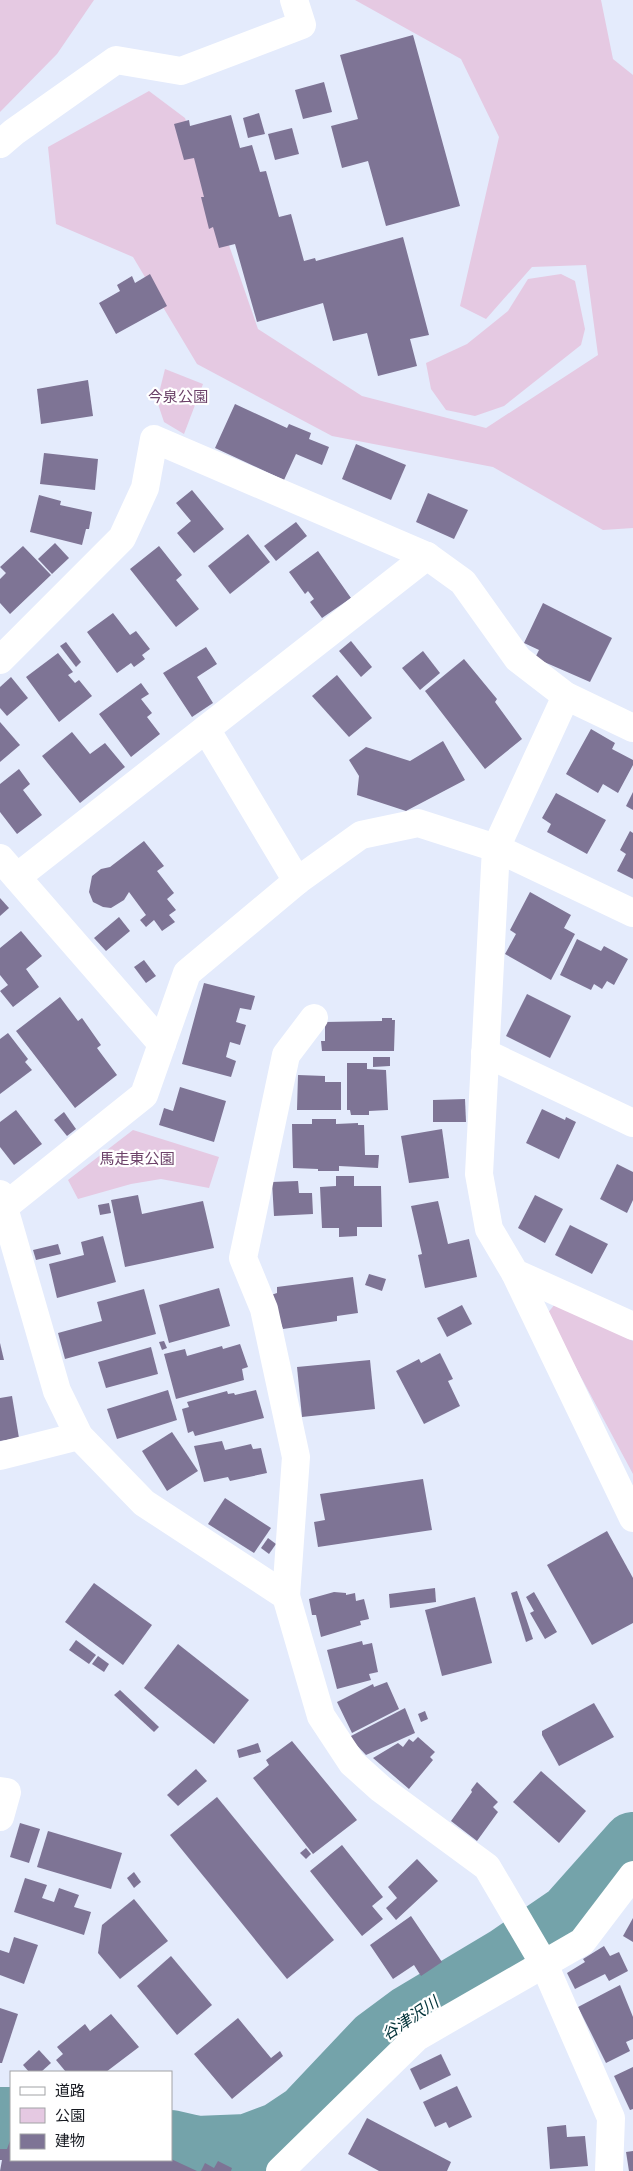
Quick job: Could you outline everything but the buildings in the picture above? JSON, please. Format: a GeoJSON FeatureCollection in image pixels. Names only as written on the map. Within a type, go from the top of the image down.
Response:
{"type":"FeatureCollection","features":[{"type":"Feature","properties":{"kind":"street"},"geometry":{"type":"LineString","coordinates":[[0,144],[14,132],[116,60],[180,71],[302,25],[294,0]]}},
{"type":"Feature","properties":{"kind":"street"},"geometry":{"type":"LineString","coordinates":[[0,660],[122,538],[145,488],[154,439],[428,556],[463,582],[518,659],[566,696],[633,728]]}},
{"type":"Feature","properties":{"kind":"street"},"geometry":{"type":"LineString","coordinates":[[162,1044],[8,868],[206,729],[428,556]]}},
{"type":"Feature","properties":{"kind":"street"},"geometry":{"type":"LineString","coordinates":[[566,696],[496,848],[479,1174],[489,1229],[515,1274],[633,1518]]}},
{"type":"Feature","properties":{"kind":"street"},"geometry":{"type":"LineString","coordinates":[[206,729],[297,881]]}},
{"type":"Feature","properties":{"kind":"street"},"geometry":{"type":"LineString","coordinates":[[286,1596],[144,1503],[79,1436],[57,1391],[2,1200],[144,1095],[187,973],[297,881],[361,835],[418,823],[496,848],[633,913]]}},
{"type":"Feature","properties":{"kind":"street"},"geometry":{"type":"LineString","coordinates":[[314,1018],[286,1055],[243,1258],[264,1309],[296,1457],[286,1596],[321,1716],[352,1763],[382,1789],[486,1867],[544,1964],[611,2118],[609,2171]]}},
{"type":"Feature","properties":{"kind":"street"},"geometry":{"type":"LineString","coordinates":[[486,1053],[633,1123]]}},
{"type":"Feature","properties":{"kind":"street"},"geometry":{"type":"LineString","coordinates":[[515,1274],[633,1326]]}},
{"type":"Feature","properties":{"kind":"street"},"geometry":{"type":"LineString","coordinates":[[0,1456],[79,1436]]}},
{"type":"Feature","properties":{"kind":"street"},"geometry":{"type":"LineString","coordinates":[[0,1791],[7,1792],[0,1816]]}},
{"type":"Feature","properties":{"kind":"street"},"geometry":{"type":"LineString","coordinates":[[280,2171],[417,2037],[582,1942],[633,1875]]}},
{"type":"Feature","properties":{"kind":"green space"},"geometry":{"type":"Polygon","coordinates":[[[0,0],[94,0],[57,54],[0,112],[0,0]]]}},
{"type":"Feature","properties":{"kind":"green space"},"geometry":{"type":"Polygon","coordinates":[[[355,0],[601,0],[613,59],[633,75],[633,528],[603,530],[493,467],[332,436],[197,364],[133,257],[56,224],[48,147],[149,91],[185,118],[258,329],[362,396],[486,428],[598,355],[586,265],[532,267],[486,319],[460,306],[499,137],[461,59],[355,0]]]}},
{"type":"Feature","properties":{"kind":"green space"},"geometry":{"type":"Polygon","coordinates":[[[561,274],[575,281],[585,329],[581,345],[504,406],[475,416],[446,410],[431,389],[426,363],[467,344],[508,311],[528,279],[561,274]]]}},
{"type":"Feature","properties":{"kind":"green space","name":"今泉公園"},"geometry":{"type":"Polygon","coordinates":[[[165,369],[203,384],[184,434],[164,422],[157,401],[165,369]]]}},
{"type":"Feature","properties":{"kind":"green space","name":"馬走東公園"},"geometry":{"type":"Polygon","coordinates":[[[133,1130],[219,1157],[209,1188],[161,1179],[131,1184],[78,1199],[68,1180],[133,1130]]]}},
{"type":"Feature","properties":{"kind":"green space"},"geometry":{"type":"Polygon","coordinates":[[[555,1304],[633,1341],[633,1474],[547,1314],[555,1304]]]}},
{"type":"Feature","properties":{"kind":"waterway","name":"谷津沢川"},"geometry":{"type":"LineString","coordinates":[[172,2141],[197,2147],[247,2145],[279,2133],[306,2115],[376,2041],[411,2015],[508,1957],[569,1915],[633,1843]]}},
{"type":"Feature","properties":{"kind":"waterway","name":"谷津沢川"},"geometry":{"type":"LineString","coordinates":[[0,2118],[10,2118]]}}]}
